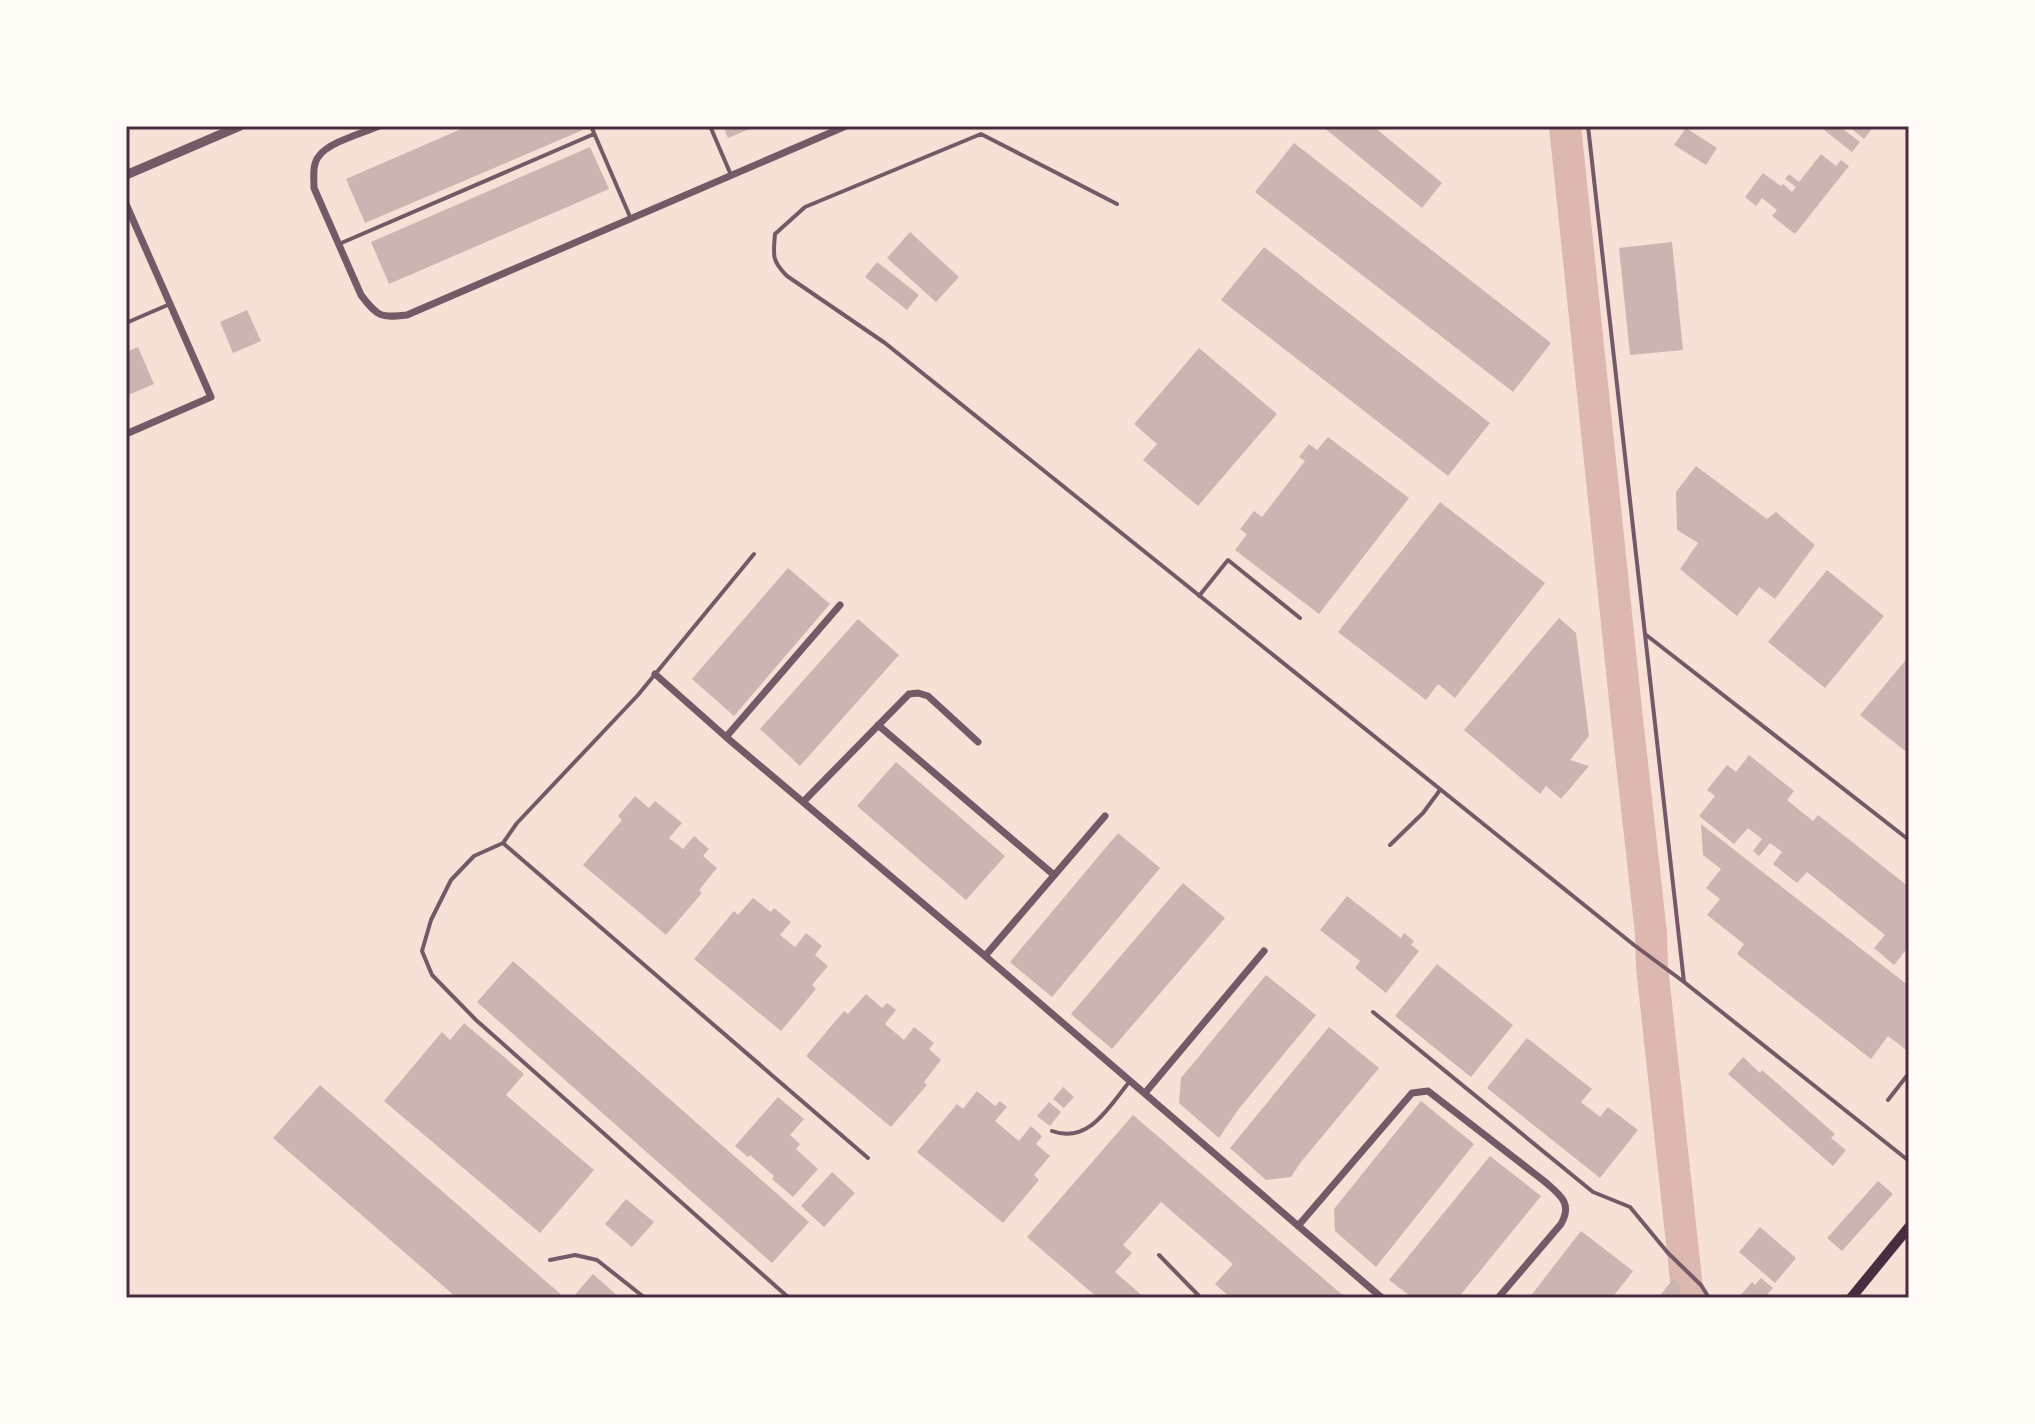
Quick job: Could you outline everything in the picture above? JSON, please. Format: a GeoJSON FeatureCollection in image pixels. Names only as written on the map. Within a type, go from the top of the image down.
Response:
{"type":"FeatureCollection","features":[{"type":"Feature","properties":{"kind":"main road"},"geometry":{"type":"LineString","coordinates":[[1851,1298],[1909,1227]]}},
{"type":"Feature","properties":{"kind":"street"},"geometry":{"type":"LineString","coordinates":[[126,175],[240,126]]}},
{"type":"Feature","properties":{"kind":"street"},"geometry":{"type":"LineString","coordinates":[[379,126],[330,147],[318,157],[314,188],[361,295],[372,309],[386,317],[407,315],[846,126]]}},
{"type":"Feature","properties":{"kind":"street"},"geometry":{"type":"LineString","coordinates":[[126,204],[129,218],[211,397],[126,434]]}},
{"type":"Feature","properties":{"kind":"street"},"geometry":{"type":"LineString","coordinates":[[726,737],[840,605]]}},
{"type":"Feature","properties":{"kind":"street"},"geometry":{"type":"LineString","coordinates":[[655,674],[1382,1298]]}},
{"type":"Feature","properties":{"kind":"street"},"geometry":{"type":"LineString","coordinates":[[804,801],[909,694],[928,696],[978,742]]}},
{"type":"Feature","properties":{"kind":"street"},"geometry":{"type":"LineString","coordinates":[[878,725],[1054,875]]}},
{"type":"Feature","properties":{"kind":"street"},"geometry":{"type":"LineString","coordinates":[[985,956],[1105,816]]}},
{"type":"Feature","properties":{"kind":"street"},"geometry":{"type":"LineString","coordinates":[[1145,1093],[1264,951]]}},
{"type":"Feature","properties":{"kind":"street"},"geometry":{"type":"LineString","coordinates":[[1298,1226],[1412,1093],[1428,1091],[1544,1181],[1562,1197],[1566,1206],[1566,1215],[1561,1224],[1498,1298]]}},
{"type":"Feature","properties":{"kind":"lane"},"geometry":{"type":"LineString","coordinates":[[591,126],[631,219]]}},
{"type":"Feature","properties":{"kind":"lane"},"geometry":{"type":"LineString","coordinates":[[710,126],[731,176]]}},
{"type":"Feature","properties":{"kind":"lane"},"geometry":{"type":"LineString","coordinates":[[1588,126],[1684,982]]}},
{"type":"Feature","properties":{"kind":"lane"},"geometry":{"type":"LineString","coordinates":[[339,244],[594,134]]}},
{"type":"Feature","properties":{"kind":"lane"},"geometry":{"type":"LineString","coordinates":[[1117,204],[981,134],[805,207],[775,234],[773,255],[777,266],[787,276],[885,343],[1634,945],[1909,1161]]}},
{"type":"Feature","properties":{"kind":"lane"},"geometry":{"type":"LineString","coordinates":[[126,323],[170,304]]}},
{"type":"Feature","properties":{"kind":"lane"},"geometry":{"type":"LineString","coordinates":[[754,554],[655,674],[517,823],[503,843],[474,856],[451,880],[431,920],[422,951],[432,975],[476,1020],[789,1298]]}},
{"type":"Feature","properties":{"kind":"lane"},"geometry":{"type":"LineString","coordinates":[[1199,596],[1228,560],[1300,618]]}},
{"type":"Feature","properties":{"kind":"lane"},"geometry":{"type":"LineString","coordinates":[[1645,634],[1909,840]]}},
{"type":"Feature","properties":{"kind":"lane"},"geometry":{"type":"LineString","coordinates":[[1390,845],[1423,813],[1440,790]]}},
{"type":"Feature","properties":{"kind":"lane"},"geometry":{"type":"LineString","coordinates":[[503,843],[868,1158]]}},
{"type":"Feature","properties":{"kind":"lane"},"geometry":{"type":"LineString","coordinates":[[1373,1012],[1593,1192],[1630,1207],[1668,1253],[1701,1285],[1709,1298]]}},
{"type":"Feature","properties":{"kind":"lane"},"geometry":{"type":"LineString","coordinates":[[1888,1100],[1909,1073]]}},
{"type":"Feature","properties":{"kind":"lane"},"geometry":{"type":"LineString","coordinates":[[1052,1131],[1063,1135],[1088,1129],[1100,1119],[1130,1081]]}},
{"type":"Feature","properties":{"kind":"lane"},"geometry":{"type":"LineString","coordinates":[[550,1260],[575,1255],[597,1260],[645,1298]]}},
{"type":"Feature","properties":{"kind":"lane"},"geometry":{"type":"LineString","coordinates":[[1159,1255],[1201,1298]]}},
{"type":"Feature","properties":{"kind":"building"},"geometry":{"type":"Polygon","coordinates":[[[468,126],[581,126],[583,130],[365,223],[346,179],[468,126]]]}},
{"type":"Feature","properties":{"kind":"building"},"geometry":{"type":"Polygon","coordinates":[[[723,126],[757,126],[728,138],[723,126]]]}},
{"type":"Feature","properties":{"kind":"building"},"geometry":{"type":"Polygon","coordinates":[[[1322,126],[1373,126],[1442,183],[1422,208],[1322,126]]]}},
{"type":"Feature","properties":{"kind":"building"},"geometry":{"type":"Polygon","coordinates":[[[1819,126],[1839,126],[1860,142],[1852,152],[1819,126]]]}},
{"type":"Feature","properties":{"kind":"building"},"geometry":{"type":"Polygon","coordinates":[[[1848,126],[1874,126],[1864,139],[1848,126]]]}},
{"type":"Feature","properties":{"kind":"building"},"geometry":{"type":"Polygon","coordinates":[[[1686,128],[1717,148],[1706,165],[1674,145],[1686,128]]]}},
{"type":"Feature","properties":{"kind":"building"},"geometry":{"type":"Polygon","coordinates":[[[1294,143],[1551,343],[1513,392],[1255,192],[1294,143]]]}},
{"type":"Feature","properties":{"kind":"building"},"geometry":{"type":"Polygon","coordinates":[[[590,147],[609,189],[389,284],[371,242],[590,147]]]}},
{"type":"Feature","properties":{"kind":"building"},"geometry":{"type":"Polygon","coordinates":[[[1821,154],[1836,166],[1841,160],[1849,166],[1795,234],[1772,216],[1777,210],[1762,198],[1756,206],[1745,197],[1763,173],[1792,192],[1796,187],[1785,179],[1789,174],[1799,182],[1821,154]]]}},
{"type":"Feature","properties":{"kind":"building"},"geometry":{"type":"Polygon","coordinates":[[[910,232],[959,277],[936,302],[887,258],[910,232]]]}},
{"type":"Feature","properties":{"kind":"building"},"geometry":{"type":"Polygon","coordinates":[[[1672,242],[1683,350],[1630,355],[1619,248],[1672,242]]]}},
{"type":"Feature","properties":{"kind":"building"},"geometry":{"type":"Polygon","coordinates":[[[1264,247],[1490,423],[1448,476],[1221,300],[1264,247]]]}},
{"type":"Feature","properties":{"kind":"building"},"geometry":{"type":"Polygon","coordinates":[[[877,262],[919,295],[907,310],[865,277],[877,262]]]}},
{"type":"Feature","properties":{"kind":"building"},"geometry":{"type":"Polygon","coordinates":[[[247,310],[261,341],[233,353],[220,322],[247,310]]]}},
{"type":"Feature","properties":{"kind":"building"},"geometry":{"type":"Polygon","coordinates":[[[138,347],[154,384],[126,396],[126,352],[138,347]]]}},
{"type":"Feature","properties":{"kind":"building"},"geometry":{"type":"Polygon","coordinates":[[[1199,348],[1277,414],[1198,506],[1143,460],[1157,444],[1134,424],[1199,348]]]}},
{"type":"Feature","properties":{"kind":"building"},"geometry":{"type":"Polygon","coordinates":[[[1328,437],[1409,498],[1319,614],[1235,550],[1247,534],[1240,529],[1254,511],[1262,517],[1305,461],[1299,457],[1309,444],[1317,450],[1328,437]]]}},
{"type":"Feature","properties":{"kind":"building"},"geometry":{"type":"Polygon","coordinates":[[[1696,466],[1767,519],[1776,512],[1815,545],[1775,599],[1759,587],[1737,616],[1680,569],[1698,543],[1677,530],[1676,492],[1696,466]]]}},
{"type":"Feature","properties":{"kind":"building"},"geometry":{"type":"Polygon","coordinates":[[[1440,502],[1545,583],[1455,698],[1438,684],[1426,700],[1338,632],[1440,502]]]}},
{"type":"Feature","properties":{"kind":"building"},"geometry":{"type":"Polygon","coordinates":[[[788,568],[830,604],[734,716],[692,679],[788,568]]]}},
{"type":"Feature","properties":{"kind":"building"},"geometry":{"type":"Polygon","coordinates":[[[1827,570],[1884,616],[1825,688],[1768,642],[1827,570]]]}},
{"type":"Feature","properties":{"kind":"building"},"geometry":{"type":"Polygon","coordinates":[[[1559,618],[1576,633],[1589,736],[1570,760],[1589,766],[1561,799],[1546,786],[1540,794],[1464,730],[1559,618]]]}},
{"type":"Feature","properties":{"kind":"building"},"geometry":{"type":"Polygon","coordinates":[[[858,619],[899,655],[800,766],[760,729],[858,619]]]}},
{"type":"Feature","properties":{"kind":"building"},"geometry":{"type":"Polygon","coordinates":[[[1909,656],[1909,754],[1860,715],[1909,656]]]}},
{"type":"Feature","properties":{"kind":"building"},"geometry":{"type":"Polygon","coordinates":[[[1749,755],[1794,791],[1787,800],[1813,821],[1818,815],[1909,887],[1909,953],[1906,950],[1894,965],[1874,948],[1885,935],[1807,872],[1797,883],[1773,864],[1782,852],[1770,843],[1759,856],[1753,851],[1762,839],[1748,828],[1734,844],[1699,816],[1715,796],[1707,790],[1727,765],[1736,772],[1749,755]]]}},
{"type":"Feature","properties":{"kind":"building"},"geometry":{"type":"Polygon","coordinates":[[[896,762],[1005,856],[966,900],[857,806],[896,762]]]}},
{"type":"Feature","properties":{"kind":"building"},"geometry":{"type":"Polygon","coordinates":[[[635,796],[649,808],[655,801],[682,823],[669,838],[683,849],[694,836],[709,849],[703,856],[717,868],[699,890],[702,893],[666,935],[583,865],[622,820],[618,816],[635,796]]]}},
{"type":"Feature","properties":{"kind":"building"},"geometry":{"type":"Polygon","coordinates":[[[1701,824],[1909,986],[1909,1052],[1888,1036],[1871,1059],[1737,954],[1744,944],[1707,915],[1720,899],[1706,888],[1721,869],[1703,855],[1701,824]]]}},
{"type":"Feature","properties":{"kind":"building"},"geometry":{"type":"Polygon","coordinates":[[[1118,833],[1160,868],[1052,997],[1010,962],[1118,833]]]}},
{"type":"Feature","properties":{"kind":"building"},"geometry":{"type":"Polygon","coordinates":[[[1183,883],[1225,918],[1112,1049],[1071,1014],[1183,883]]]}},
{"type":"Feature","properties":{"kind":"building"},"geometry":{"type":"Polygon","coordinates":[[[1347,896],[1401,938],[1404,933],[1414,941],[1411,945],[1419,951],[1386,993],[1355,968],[1360,961],[1320,930],[1347,896]]]}},
{"type":"Feature","properties":{"kind":"building"},"geometry":{"type":"Polygon","coordinates":[[[753,898],[771,912],[774,908],[791,922],[780,935],[795,947],[806,933],[822,946],[815,955],[828,966],[812,985],[816,989],[781,1031],[694,959],[734,911],[738,915],[753,898]]]}},
{"type":"Feature","properties":{"kind":"building"},"geometry":{"type":"Polygon","coordinates":[[[513,961],[809,1222],[772,1263],[477,1002],[513,961]]]}},
{"type":"Feature","properties":{"kind":"building"},"geometry":{"type":"Polygon","coordinates":[[[1437,964],[1513,1025],[1471,1077],[1395,1016],[1437,964]]]}},
{"type":"Feature","properties":{"kind":"building"},"geometry":{"type":"Polygon","coordinates":[[[1266,975],[1316,1015],[1238,1110],[1219,1138],[1179,1103],[1181,1078],[1266,975]]]}},
{"type":"Feature","properties":{"kind":"building"},"geometry":{"type":"Polygon","coordinates":[[[866,994],[882,1008],[887,1003],[896,1010],[885,1024],[904,1040],[914,1027],[934,1043],[929,1049],[941,1060],[924,1082],[927,1085],[891,1127],[806,1056],[844,1011],[848,1014],[866,994]]]}},
{"type":"Feature","properties":{"kind":"building"},"geometry":{"type":"Polygon","coordinates":[[[464,1023],[524,1074],[506,1095],[594,1170],[540,1233],[384,1101],[442,1032],[450,1040],[464,1023]]]}},
{"type":"Feature","properties":{"kind":"building"},"geometry":{"type":"Polygon","coordinates":[[[1329,1027],[1379,1068],[1291,1177],[1266,1180],[1230,1148],[1329,1027]]]}},
{"type":"Feature","properties":{"kind":"building"},"geometry":{"type":"Polygon","coordinates":[[[1527,1038],[1592,1089],[1581,1102],[1600,1117],[1608,1107],[1638,1130],[1600,1178],[1487,1088],[1527,1038]]]}},
{"type":"Feature","properties":{"kind":"building"},"geometry":{"type":"Polygon","coordinates":[[[1743,1057],[1835,1134],[1831,1138],[1846,1150],[1833,1166],[1728,1074],[1743,1057]]]}},
{"type":"Feature","properties":{"kind":"building"},"geometry":{"type":"Polygon","coordinates":[[[320,1085],[565,1298],[457,1298],[273,1138],[320,1085]]]}},
{"type":"Feature","properties":{"kind":"building"},"geometry":{"type":"Polygon","coordinates":[[[1063,1087],[1074,1097],[1064,1108],[1053,1099],[1063,1087]]]}},
{"type":"Feature","properties":{"kind":"building"},"geometry":{"type":"Polygon","coordinates":[[[977,1091],[995,1106],[1000,1101],[1007,1107],[995,1121],[1019,1141],[1031,1126],[1042,1136],[1036,1144],[1050,1156],[1034,1175],[1039,1180],[1003,1223],[917,1152],[957,1104],[963,1109],[977,1091]]]}},
{"type":"Feature","properties":{"kind":"building"},"geometry":{"type":"Polygon","coordinates":[[[778,1097],[804,1119],[790,1135],[800,1144],[796,1149],[818,1169],[793,1197],[772,1179],[774,1176],[735,1146],[778,1097]]]}},
{"type":"Feature","properties":{"kind":"building"},"geometry":{"type":"Polygon","coordinates":[[[1421,1101],[1474,1144],[1376,1267],[1335,1231],[1334,1209],[1421,1101]]]}},
{"type":"Feature","properties":{"kind":"building"},"geometry":{"type":"Polygon","coordinates":[[[1049,1102],[1061,1112],[1050,1126],[1037,1116],[1049,1102]]]}},
{"type":"Feature","properties":{"kind":"building"},"geometry":{"type":"Polygon","coordinates":[[[1133,1115],[1346,1298],[1231,1298],[1215,1284],[1233,1264],[1161,1202],[1123,1245],[1132,1253],[1115,1272],[1145,1298],[1098,1298],[1027,1237],[1133,1115]]]}},
{"type":"Feature","properties":{"kind":"building"},"geometry":{"type":"Polygon","coordinates":[[[1490,1156],[1541,1196],[1458,1298],[1413,1298],[1389,1280],[1490,1156]]]}},
{"type":"Feature","properties":{"kind":"building"},"geometry":{"type":"Polygon","coordinates":[[[832,1172],[855,1193],[824,1227],[801,1206],[832,1172]]]}},
{"type":"Feature","properties":{"kind":"building"},"geometry":{"type":"Polygon","coordinates":[[[1878,1181],[1893,1194],[1842,1251],[1827,1238],[1878,1181]]]}},
{"type":"Feature","properties":{"kind":"building"},"geometry":{"type":"Polygon","coordinates":[[[626,1199],[654,1222],[632,1247],[605,1224],[626,1199]]]}},
{"type":"Feature","properties":{"kind":"building"},"geometry":{"type":"Polygon","coordinates":[[[1760,1227],[1796,1258],[1775,1283],[1739,1252],[1760,1227]]]}},
{"type":"Feature","properties":{"kind":"building"},"geometry":{"type":"Polygon","coordinates":[[[1581,1231],[1633,1271],[1612,1298],[1529,1298],[1581,1231]]]}},
{"type":"Feature","properties":{"kind":"building"},"geometry":{"type":"Polygon","coordinates":[[[593,1274],[620,1298],[572,1298],[593,1274]]]}},
{"type":"Feature","properties":{"kind":"building"},"geometry":{"type":"Polygon","coordinates":[[[1674,1278],[1680,1284],[1681,1298],[1658,1298],[1674,1278]]]}},
{"type":"Feature","properties":{"kind":"building"},"geometry":{"type":"Polygon","coordinates":[[[1761,1278],[1773,1288],[1767,1295],[1771,1298],[1738,1298],[1752,1282],[1755,1285],[1761,1278]]]}},
{"type":"Feature","properties":{"kind":"waterway"},"geometry":{"type":"LineString","coordinates":[[1565,126],[1688,1298]]}}]}
